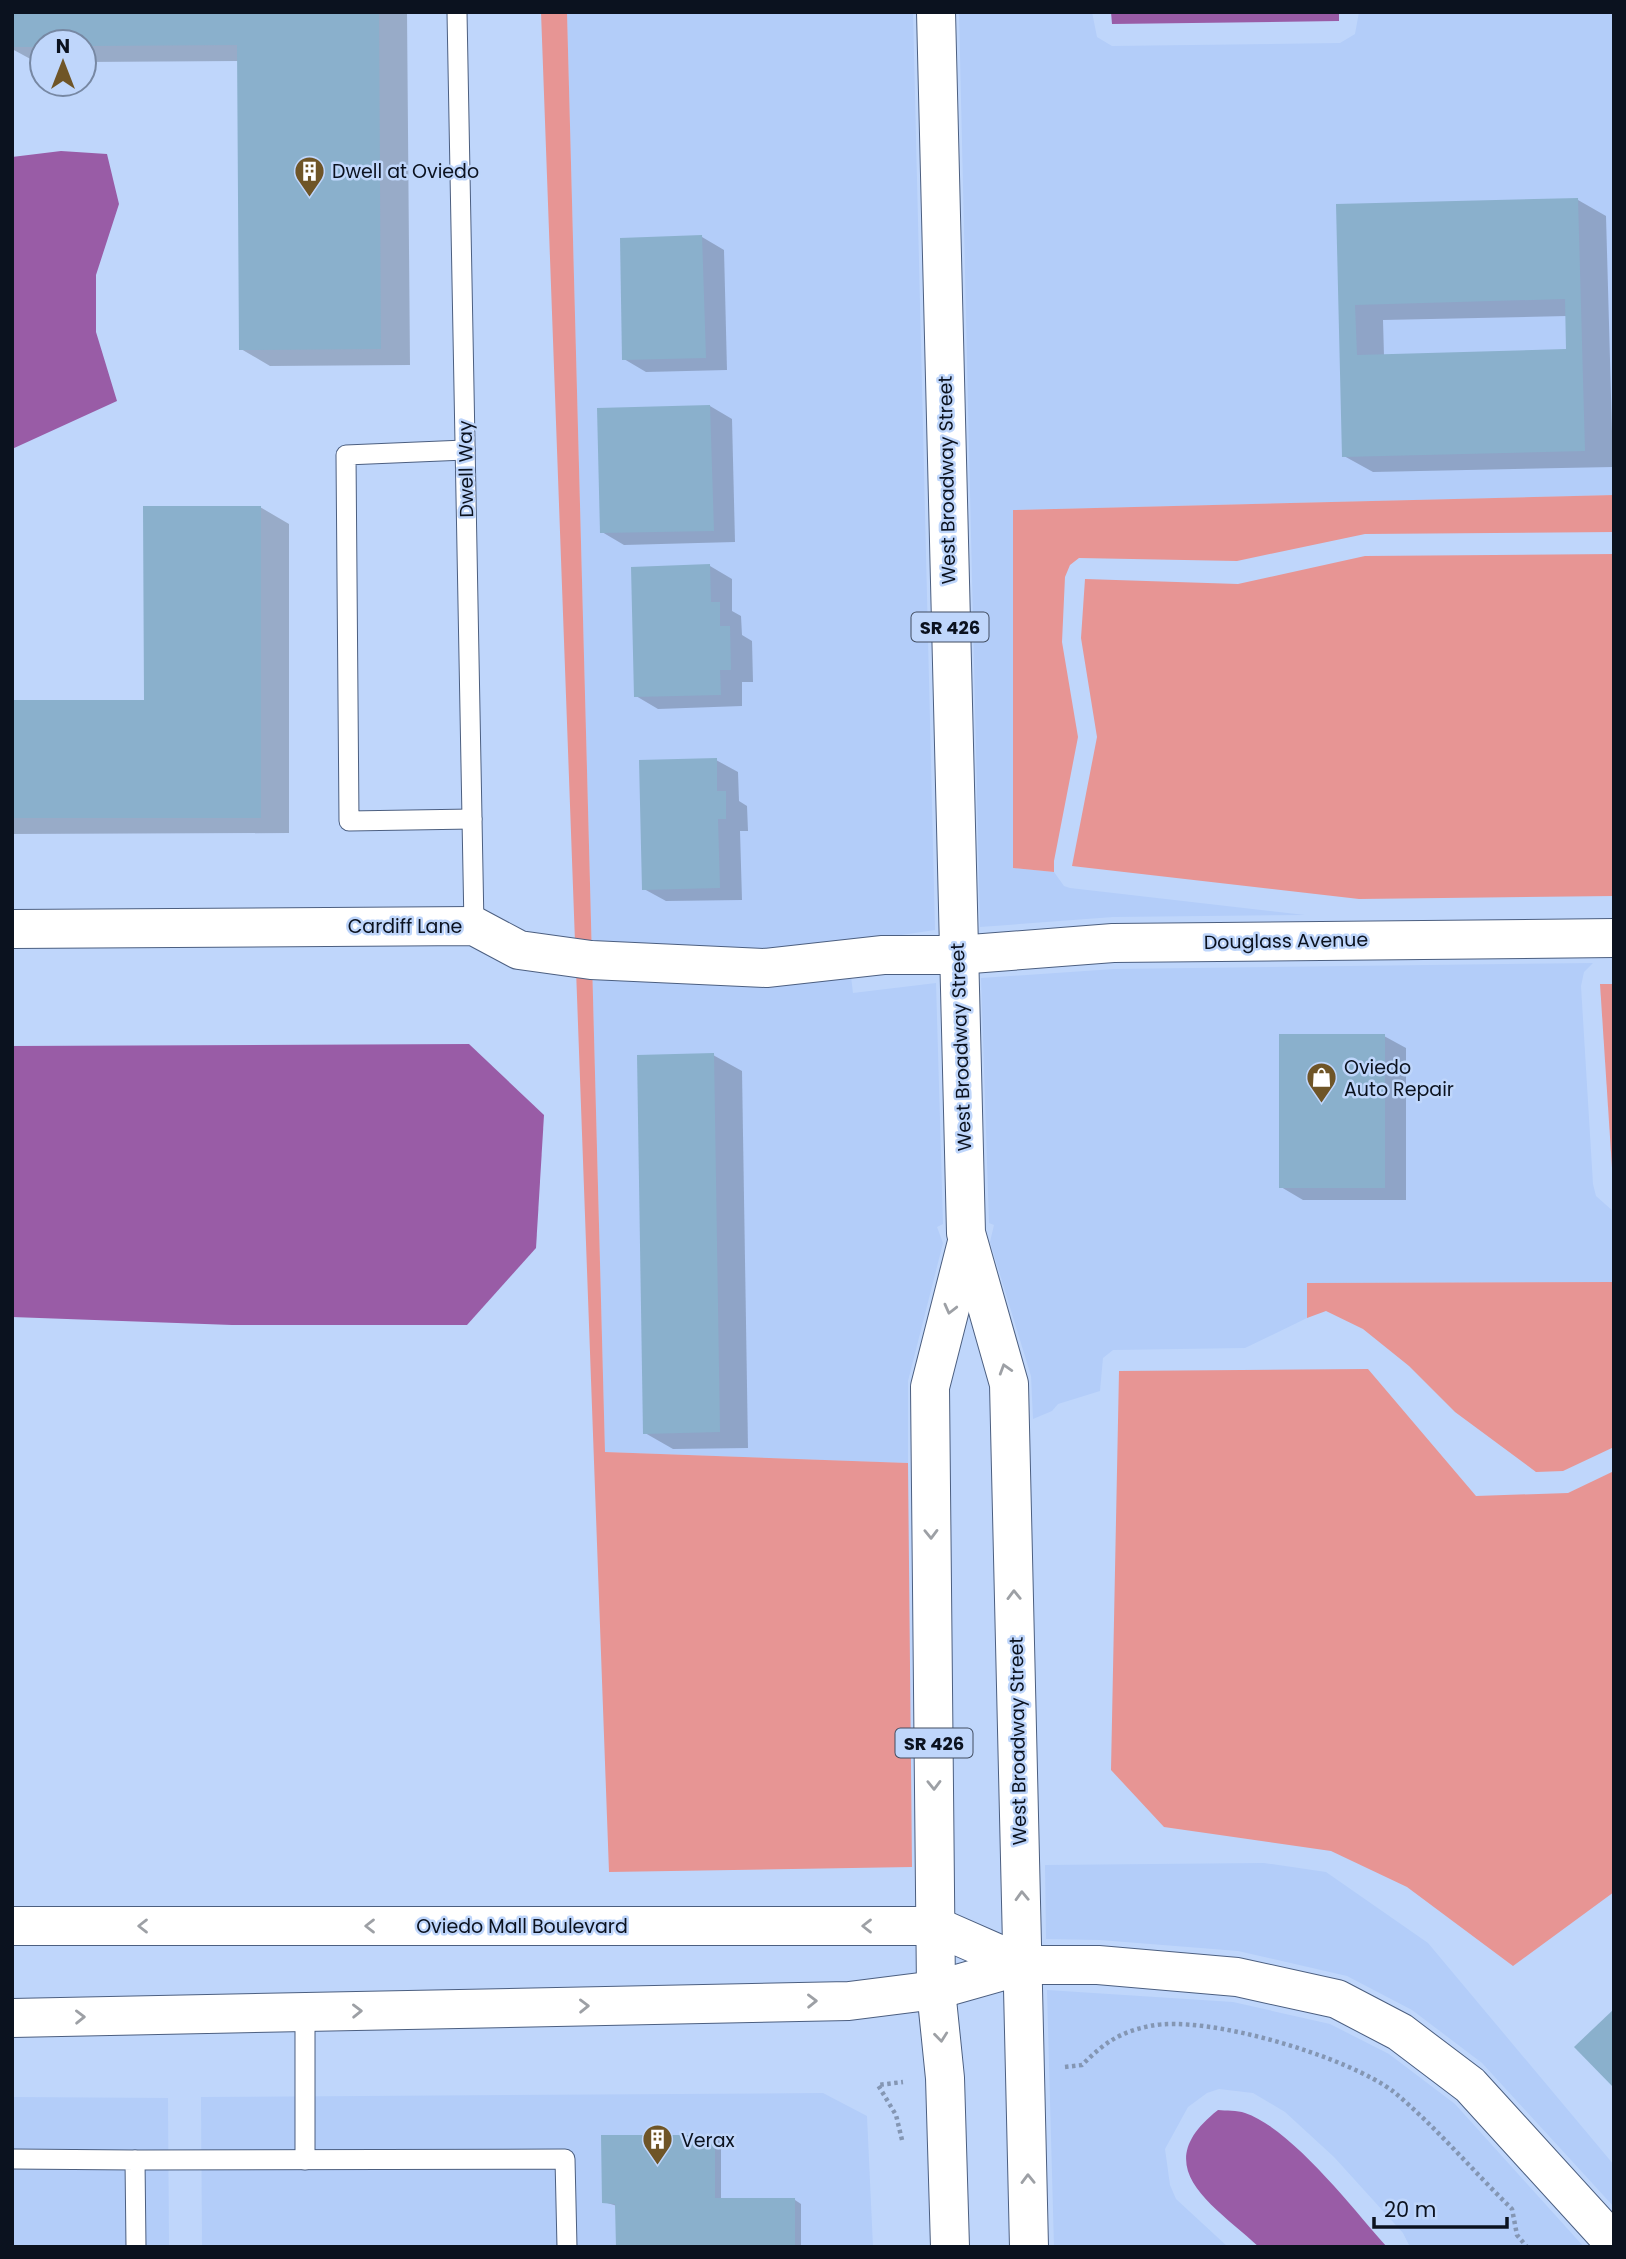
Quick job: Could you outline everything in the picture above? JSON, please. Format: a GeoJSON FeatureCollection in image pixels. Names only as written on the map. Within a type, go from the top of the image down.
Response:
{"type":"FeatureCollection","features":[{"type":"Feature","properties":{"kind":"street","name":"West Broadway Street"},"geometry":{"type":"LineString","coordinates":[[936,12],[967,1242],[1009,1384],[1029,2247]]}},
{"type":"Feature","properties":{"kind":"street","name":"Cardiff Lane"},"geometry":{"type":"LineString","coordinates":[[12,929],[474,926],[519,950],[591,960],[766,968],[883,955],[958,955]]}},
{"type":"Feature","properties":{"kind":"street","name":"Douglass Avenue"},"geometry":{"type":"LineString","coordinates":[[958,955],[1113,943],[1614,937]]}},
{"type":"Feature","properties":{"kind":"street","name":"West Broadway Street"},"geometry":{"type":"LineString","coordinates":[[950,2247],[945,2078],[936,1990],[930,1387],[967,1242]]}},
{"type":"Feature","properties":{"kind":"street","name":"Oviedo Mall Boulevard"},"geometry":{"type":"LineString","coordinates":[[12,1926],[935,1926],[1024,1965]]}},
{"type":"Feature","properties":{"kind":"street","name":"Oviedo Mall Boulevard"},"geometry":{"type":"LineString","coordinates":[[12,2018],[849,2001],[936,1990],[1024,1965],[1098,1965],[1237,1977],[1337,1999],[1400,2032],[1470,2085],[1614,2243]]}},
{"type":"Feature","properties":{"kind":"lane","name":"Dwell Way"},"geometry":{"type":"LineString","coordinates":[[457,12],[474,926]]}},
{"type":"Feature","properties":{"kind":"lane"},"geometry":{"type":"LineString","coordinates":[[465,450],[346,455],[349,821],[472,819]]}},
{"type":"Feature","properties":{"kind":"lane"},"geometry":{"type":"LineString","coordinates":[[305,2012],[305,2160]]}},
{"type":"Feature","properties":{"kind":"lane"},"geometry":{"type":"LineString","coordinates":[[12,2159],[565,2159],[567,2247]]}},
{"type":"Feature","properties":{"kind":"lane"},"geometry":{"type":"LineString","coordinates":[[135,2160],[136,2247]]}},
{"type":"Feature","properties":{"kind":"path"},"geometry":{"type":"LineString","coordinates":[[1082,2066],[1105,2042],[1151,2026],[1214,2026],[1315,2052],[1392,2091],[1512,2209],[1517,2235],[1527,2247]]}},
{"type":"Feature","properties":{"kind":"path"},"geometry":{"type":"LineString","coordinates":[[878,2085],[896,2115],[904,2149]]}},
{"type":"Feature","properties":{"kind":"shaded area"},"geometry":{"type":"Polygon","coordinates":[[[541,12],[567,12],[605,1452],[908,1463],[912,1867],[609,1872],[541,12]]]}},
{"type":"Feature","properties":{"kind":"shaded area"},"geometry":{"type":"Polygon","coordinates":[[[567,12],[913,12],[935,930],[847,943],[853,993],[936,983],[943,1224],[937,1227],[943,1243],[908,1381],[908,1463],[605,1452],[567,12]]]}},
{"type":"Feature","properties":{"kind":"shaded area"},"geometry":{"type":"Polygon","coordinates":[[[959,12],[1092,12],[1097,37],[1112,46],[1340,43],[1355,34],[1359,12],[1614,12],[1614,495],[1013,510],[1013,868],[1054,872],[1064,886],[1070,888],[1305,915],[1113,917],[980,927],[959,12]]]}},
{"type":"Feature","properties":{"kind":"shaded area"},"geometry":{"type":"Polygon","coordinates":[[[1111,12],[1339,12],[1339,21],[1112,24],[1111,12]]]}},
{"type":"Feature","properties":{"kind":"shaded area"},"geometry":{"type":"Polygon","coordinates":[[[61,151],[107,154],[119,204],[96,275],[96,332],[117,401],[12,449],[12,157],[61,151]]]}},
{"type":"Feature","properties":{"kind":"shaded area"},"geometry":{"type":"Polygon","coordinates":[[[1614,495],[1614,532],[1365,534],[1237,561],[1079,558],[1070,565],[1065,577],[1062,642],[1078,737],[1054,872],[1013,868],[1013,510],[1614,495]]]}},
{"type":"Feature","properties":{"kind":"shaded area"},"geometry":{"type":"Polygon","coordinates":[[[1614,554],[1614,896],[1359,899],[1072,866],[1097,737],[1081,638],[1085,579],[1238,584],[1365,556],[1614,554]]]}},
{"type":"Feature","properties":{"kind":"shaded area"},"geometry":{"type":"Polygon","coordinates":[[[1593,963],[1584,972],[1581,986],[1593,1184],[1596,1196],[1614,1212],[1614,1282],[1307,1283],[1307,1318],[1245,1348],[1113,1350],[1103,1358],[1100,1391],[1058,1404],[1052,1411],[1033,1419],[1031,1376],[990,1242],[994,1225],[989,1223],[981,978],[1114,969],[1593,963]]]}},
{"type":"Feature","properties":{"kind":"shaded area"},"geometry":{"type":"Polygon","coordinates":[[[1600,984],[1614,984],[1614,1184],[1613,1183],[1600,984]]]}},
{"type":"Feature","properties":{"kind":"shaded area"},"geometry":{"type":"Polygon","coordinates":[[[469,1044],[544,1115],[536,1248],[467,1325],[232,1325],[12,1317],[12,1046],[469,1044]]]}},
{"type":"Feature","properties":{"kind":"shaded area"},"geometry":{"type":"Polygon","coordinates":[[[1614,1282],[1614,1447],[1563,1471],[1536,1472],[1455,1412],[1409,1366],[1363,1329],[1326,1311],[1307,1318],[1307,1283],[1614,1282]]]}},
{"type":"Feature","properties":{"kind":"shaded area"},"geometry":{"type":"Polygon","coordinates":[[[1368,1369],[1476,1496],[1568,1493],[1614,1471],[1614,1892],[1513,1966],[1407,1887],[1331,1851],[1164,1827],[1111,1770],[1119,1371],[1368,1369]]]}},
{"type":"Feature","properties":{"kind":"shaded area"},"geometry":{"type":"Polygon","coordinates":[[[1264,1863],[1326,1872],[1428,1943],[1614,2165],[1614,2207],[1482,2063],[1412,2010],[1347,1976],[1238,1951],[1100,1940],[1046,1939],[1045,1865],[1264,1863]]]}},
{"type":"Feature","properties":{"kind":"shaded area"},"geometry":{"type":"Polygon","coordinates":[[[1047,1990],[1233,2002],[1330,2024],[1389,2054],[1455,2104],[1584,2247],[1410,2247],[1403,2233],[1334,2157],[1285,2112],[1253,2093],[1219,2089],[1207,2093],[1188,2107],[1165,2149],[1170,2185],[1176,2199],[1228,2247],[1054,2247],[1047,1990]]]}},
{"type":"Feature","properties":{"kind":"shaded area"},"geometry":{"type":"Polygon","coordinates":[[[823,2093],[867,2116],[873,2247],[202,2247],[201,2097],[823,2093]]]}},
{"type":"Feature","properties":{"kind":"shaded area"},"geometry":{"type":"Polygon","coordinates":[[[12,2097],[168,2098],[169,2247],[12,2247],[12,2097]]]}},
{"type":"Feature","properties":{"kind":"shaded area"},"geometry":{"type":"Polygon","coordinates":[[[1218,2110],[1245,2113],[1282,2135],[1340,2192],[1387,2247],[1259,2247],[1207,2200],[1194,2184],[1187,2167],[1187,2150],[1197,2131],[1218,2110]]]}},
{"type":"Feature","properties":{"kind":"building","name":"Dwell at Oviedo"},"geometry":{"type":"Polygon","coordinates":[[[12,12],[379,12],[381,349],[239,350],[237,45],[98,46],[98,28],[28,28],[28,47],[12,47],[12,12]]]}},
{"type":"Feature","properties":{"kind":"building"},"geometry":{"type":"Polygon","coordinates":[[[1578,198],[1585,451],[1342,457],[1336,204],[1578,198]],[[1565,299],[1355,305],[1357,355],[1566,349],[1565,299]]]}},
{"type":"Feature","properties":{"kind":"building"},"geometry":{"type":"Polygon","coordinates":[[[702,235],[706,358],[622,360],[620,238],[702,235]]]}},
{"type":"Feature","properties":{"kind":"building"},"geometry":{"type":"Polygon","coordinates":[[[710,405],[714,531],[600,533],[597,408],[710,405]]]}},
{"type":"Feature","properties":{"kind":"building"},"geometry":{"type":"Polygon","coordinates":[[[143,506],[261,506],[261,818],[12,818],[12,700],[144,700],[143,506]]]}},
{"type":"Feature","properties":{"kind":"building"},"geometry":{"type":"Polygon","coordinates":[[[710,564],[711,602],[720,602],[720,626],[730,626],[731,670],[720,670],[721,695],[634,697],[631,567],[710,564]]]}},
{"type":"Feature","properties":{"kind":"building"},"geometry":{"type":"Polygon","coordinates":[[[717,758],[717,791],[726,791],[726,819],[718,819],[720,888],[642,890],[639,760],[717,758]]]}},
{"type":"Feature","properties":{"kind":"building"},"geometry":{"type":"Polygon","coordinates":[[[1279,1034],[1385,1034],[1385,1188],[1279,1188],[1279,1034]]]}},
{"type":"Feature","properties":{"kind":"building"},"geometry":{"type":"Polygon","coordinates":[[[714,1053],[720,1432],[643,1434],[637,1055],[714,1053]]]}},
{"type":"Feature","properties":{"kind":"building"},"geometry":{"type":"Polygon","coordinates":[[[1614,2009],[1614,2088],[1574,2047],[1614,2009]]]}},
{"type":"Feature","properties":{"kind":"building","name":"Verax"},"geometry":{"type":"Polygon","coordinates":[[[601,2135],[715,2135],[715,2198],[795,2198],[795,2247],[616,2247],[615,2204],[602,2203],[601,2135]]]}},
{"type":"Feature","properties":{"kind":"place","name":"Dwell at Oviedo"},"geometry":{"type":"Point","coordinates":[309,198]}},
{"type":"Feature","properties":{"kind":"place","name":"Oviedo Auto Repair"},"geometry":{"type":"Point","coordinates":[1321,1105]}},
{"type":"Feature","properties":{"kind":"place","name":"Verax"},"geometry":{"type":"Point","coordinates":[658,2167]}}]}
